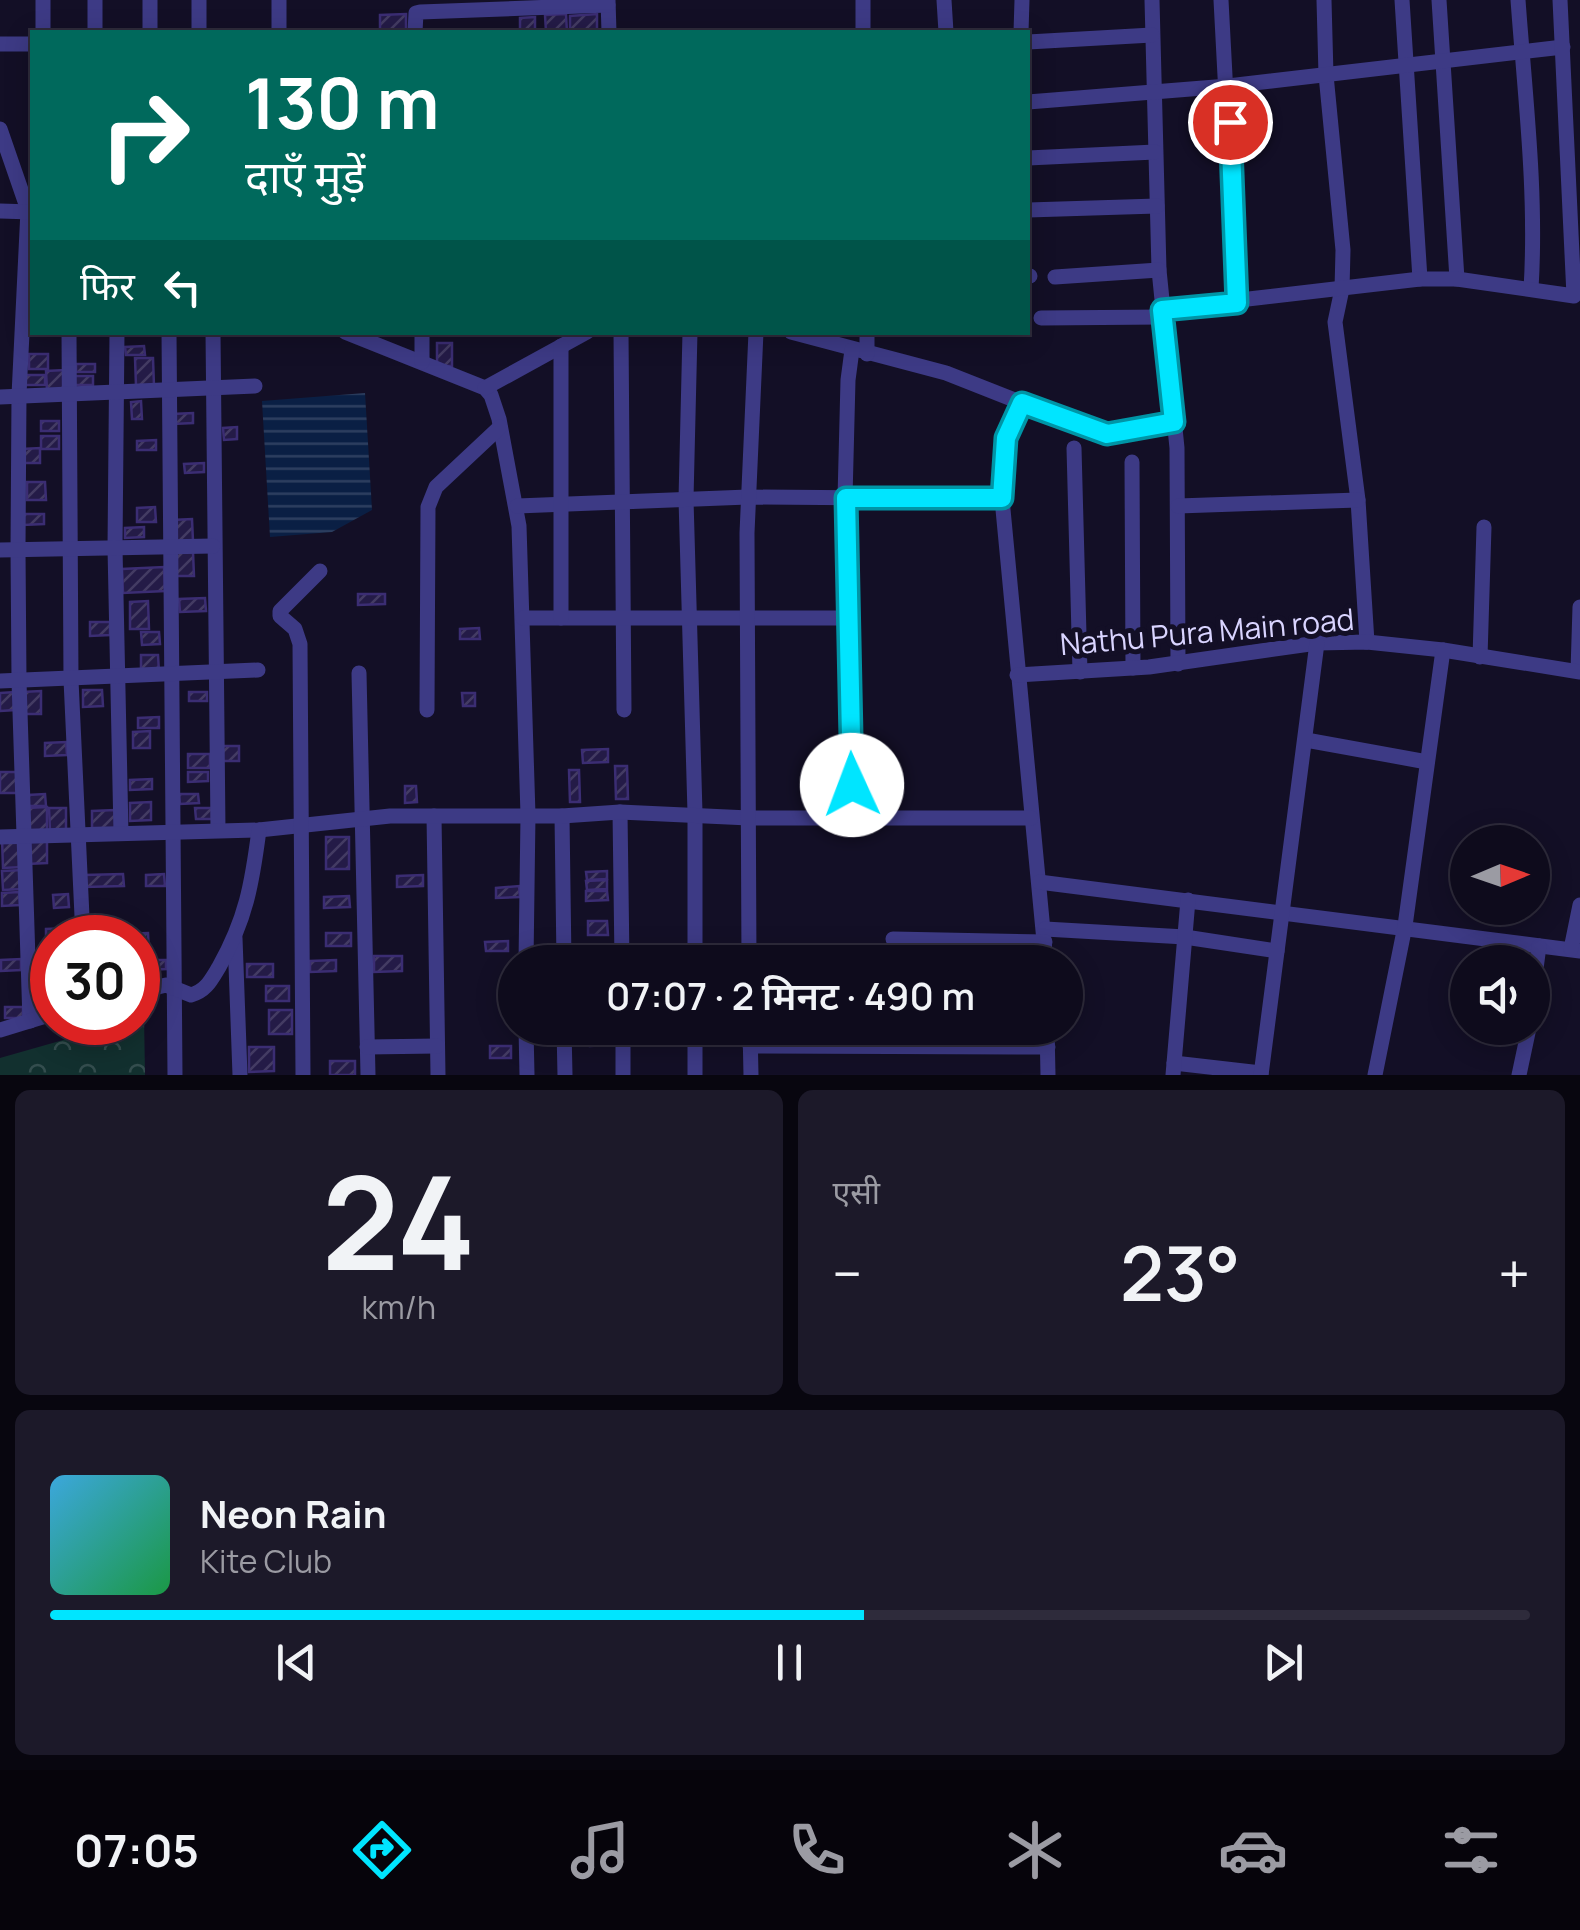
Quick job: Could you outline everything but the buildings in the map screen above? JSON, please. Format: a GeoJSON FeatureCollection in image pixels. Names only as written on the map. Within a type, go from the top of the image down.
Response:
{"type":"FeatureCollection","features":[{"type":"Feature","properties":{"kind":"street"},"geometry":{"type":"LineString","coordinates":[[43,0],[43,30]]}},
{"type":"Feature","properties":{"kind":"street"},"geometry":{"type":"LineString","coordinates":[[95,0],[95,30]]}},
{"type":"Feature","properties":{"kind":"street"},"geometry":{"type":"LineString","coordinates":[[150,0],[150,30]]}},
{"type":"Feature","properties":{"kind":"street"},"geometry":{"type":"LineString","coordinates":[[199,0],[199,30]]}},
{"type":"Feature","properties":{"kind":"street"},"geometry":{"type":"LineString","coordinates":[[279,0],[279,30]]}},
{"type":"Feature","properties":{"kind":"street"},"geometry":{"type":"LineString","coordinates":[[863,0],[864,30]]}},
{"type":"Feature","properties":{"kind":"street"},"geometry":{"type":"LineString","coordinates":[[944,0],[946,30]]}},
{"type":"Feature","properties":{"kind":"street"},"geometry":{"type":"LineString","coordinates":[[1021,30],[1022,0]]}},
{"type":"Feature","properties":{"kind":"street"},"geometry":{"type":"LineString","coordinates":[[1152,0],[1159,270],[1177,448],[1178,664]]}},
{"type":"Feature","properties":{"kind":"street"},"geometry":{"type":"LineString","coordinates":[[1222,0],[1237,303]]}},
{"type":"Feature","properties":{"kind":"street"},"geometry":{"type":"LineString","coordinates":[[1324,0],[1326,76],[1342,250],[1342,289],[1334,322],[1358,500],[1367,642]]}},
{"type":"Feature","properties":{"kind":"street"},"geometry":{"type":"LineString","coordinates":[[1402,0],[1420,280]]}},
{"type":"Feature","properties":{"kind":"street"},"geometry":{"type":"LineString","coordinates":[[1439,0],[1458,279]]}},
{"type":"Feature","properties":{"kind":"street"},"geometry":{"type":"LineString","coordinates":[[1518,0],[1530,176],[1530,289]]}},
{"type":"Feature","properties":{"kind":"street"},"geometry":{"type":"LineString","coordinates":[[1040,318],[1162,314],[1420,280],[1458,279],[1574,296],[1560,0]]}},
{"type":"Feature","properties":{"kind":"street"},"geometry":{"type":"LineString","coordinates":[[416,6],[608,3],[609,30]]}},
{"type":"Feature","properties":{"kind":"street"},"geometry":{"type":"LineString","coordinates":[[1030,42],[1152,35]]}},
{"type":"Feature","properties":{"kind":"street"},"geometry":{"type":"LineString","coordinates":[[0,44],[30,44]]}},
{"type":"Feature","properties":{"kind":"street"},"geometry":{"type":"LineString","coordinates":[[1030,102],[1326,76],[1563,47]]}},
{"type":"Feature","properties":{"kind":"street"},"geometry":{"type":"LineString","coordinates":[[0,129],[30,211],[19,395],[18,549],[30,1022],[0,1030]]}},
{"type":"Feature","properties":{"kind":"street"},"geometry":{"type":"LineString","coordinates":[[1030,158],[1155,152]]}},
{"type":"Feature","properties":{"kind":"street"},"geometry":{"type":"LineString","coordinates":[[1030,210],[1157,206]]}},
{"type":"Feature","properties":{"kind":"street"},"geometry":{"type":"LineString","coordinates":[[0,211],[30,211]]}},
{"type":"Feature","properties":{"kind":"street"},"geometry":{"type":"LineString","coordinates":[[1055,276],[1159,270]]}},
{"type":"Feature","properties":{"kind":"street"},"geometry":{"type":"LineString","coordinates":[[69,335],[71,680],[82,915]]}},
{"type":"Feature","properties":{"kind":"street"},"geometry":{"type":"LineString","coordinates":[[116,335],[114,548],[121,833]]}},
{"type":"Feature","properties":{"kind":"street"},"geometry":{"type":"LineString","coordinates":[[169,335],[169,546],[180,991],[175,1075]]}},
{"type":"Feature","properties":{"kind":"street"},"geometry":{"type":"LineString","coordinates":[[213,335],[218,830]]}},
{"type":"Feature","properties":{"kind":"street"},"geometry":{"type":"LineString","coordinates":[[422,335],[422,362]]}},
{"type":"Feature","properties":{"kind":"street"},"geometry":{"type":"LineString","coordinates":[[488,392],[583,335]]}},
{"type":"Feature","properties":{"kind":"street"},"geometry":{"type":"LineString","coordinates":[[690,335],[686,499],[695,945]]}},
{"type":"Feature","properties":{"kind":"street"},"geometry":{"type":"LineString","coordinates":[[749,945],[748,497],[756,335]]}},
{"type":"Feature","properties":{"kind":"street"},"geometry":{"type":"LineString","coordinates":[[800,335],[857,353],[946,373],[1018,411],[1107,434],[1175,425]]}},
{"type":"Feature","properties":{"kind":"street"},"geometry":{"type":"LineString","coordinates":[[853,818],[847,618],[848,380],[866,335]]}},
{"type":"Feature","properties":{"kind":"street"},"geometry":{"type":"LineString","coordinates":[[367,336],[488,392],[500,423],[517,506],[528,815],[526,945]]}},
{"type":"Feature","properties":{"kind":"street"},"geometry":{"type":"LineString","coordinates":[[621,336],[624,710]]}},
{"type":"Feature","properties":{"kind":"street"},"geometry":{"type":"LineString","coordinates":[[561,618],[562,349]]}},
{"type":"Feature","properties":{"kind":"street"},"geometry":{"type":"LineString","coordinates":[[0,397],[255,386]]}},
{"type":"Feature","properties":{"kind":"street"},"geometry":{"type":"LineString","coordinates":[[1018,411],[1006,438],[1002,498],[1045,945]]}},
{"type":"Feature","properties":{"kind":"street"},"geometry":{"type":"LineString","coordinates":[[426,710],[428,507],[436,487],[500,423]]}},
{"type":"Feature","properties":{"kind":"street"},"geometry":{"type":"LineString","coordinates":[[1074,448],[1080,672]]}},
{"type":"Feature","properties":{"kind":"street"},"geometry":{"type":"LineString","coordinates":[[1132,462],[1134,668]]}},
{"type":"Feature","properties":{"kind":"street"},"geometry":{"type":"LineString","coordinates":[[517,506],[748,497],[1002,498]]}},
{"type":"Feature","properties":{"kind":"street"},"geometry":{"type":"LineString","coordinates":[[1178,506],[1358,500]]}},
{"type":"Feature","properties":{"kind":"street"},"geometry":{"type":"LineString","coordinates":[[1480,657],[1484,527]]}},
{"type":"Feature","properties":{"kind":"street"},"geometry":{"type":"LineString","coordinates":[[0,550],[214,546]]}},
{"type":"Feature","properties":{"kind":"street"},"geometry":{"type":"LineString","coordinates":[[303,1075],[300,644],[295,629],[280,616],[282,608],[320,570]]}},
{"type":"Feature","properties":{"kind":"street"},"geometry":{"type":"LineString","coordinates":[[1579,672],[1580,606]]}},
{"type":"Feature","properties":{"kind":"street"},"geometry":{"type":"LineString","coordinates":[[522,618],[847,618]]}},
{"type":"Feature","properties":{"kind":"street","name":"Nathu Pura Main road"},"geometry":{"type":"LineString","coordinates":[[1017,675],[1178,664],[1318,643],[1367,642],[1579,672]]}},
{"type":"Feature","properties":{"kind":"street"},"geometry":{"type":"LineString","coordinates":[[1188,900],[1174,1069],[1261,1074],[1318,643]]}},
{"type":"Feature","properties":{"kind":"street"},"geometry":{"type":"LineString","coordinates":[[1375,1075],[1405,926],[1444,650]]}},
{"type":"Feature","properties":{"kind":"street"},"geometry":{"type":"LineString","coordinates":[[0,681],[258,670]]}},
{"type":"Feature","properties":{"kind":"street"},"geometry":{"type":"LineString","coordinates":[[359,673],[368,1075]]}},
{"type":"Feature","properties":{"kind":"street"},"geometry":{"type":"LineString","coordinates":[[1306,740],[1426,762]]}},
{"type":"Feature","properties":{"kind":"street"},"geometry":{"type":"LineString","coordinates":[[0,837],[250,830],[362,818],[620,812],[748,818],[1031,818]]}},
{"type":"Feature","properties":{"kind":"street"},"geometry":{"type":"LineString","coordinates":[[620,812],[622,945]]}},
{"type":"Feature","properties":{"kind":"street"},"geometry":{"type":"LineString","coordinates":[[434,816],[438,1075]]}},
{"type":"Feature","properties":{"kind":"street"},"geometry":{"type":"LineString","coordinates":[[562,816],[564,945]]}},
{"type":"Feature","properties":{"kind":"street"},"geometry":{"type":"LineString","coordinates":[[160,986],[198,994],[207,986],[235,938],[248,904],[250,830]]}},
{"type":"Feature","properties":{"kind":"street"},"geometry":{"type":"LineString","coordinates":[[1039,882],[1533,945]]}},
{"type":"Feature","properties":{"kind":"street"},"geometry":{"type":"LineString","coordinates":[[1550,947],[1576,950],[1580,906]]}},
{"type":"Feature","properties":{"kind":"street"},"geometry":{"type":"LineString","coordinates":[[235,938],[240,1075]]}},
{"type":"Feature","properties":{"kind":"street"},"geometry":{"type":"LineString","coordinates":[[893,939],[1185,938],[1277,951]]}},
{"type":"Feature","properties":{"kind":"street"},"geometry":{"type":"LineString","coordinates":[[526,1045],[527,1075]]}},
{"type":"Feature","properties":{"kind":"street"},"geometry":{"type":"LineString","coordinates":[[564,1045],[565,1075]]}},
{"type":"Feature","properties":{"kind":"street"},"geometry":{"type":"LineString","coordinates":[[622,1045],[623,1075]]}},
{"type":"Feature","properties":{"kind":"street"},"geometry":{"type":"LineString","coordinates":[[696,1045],[696,1075]]}},
{"type":"Feature","properties":{"kind":"street"},"geometry":{"type":"LineString","coordinates":[[1518,1075],[1524,1045]]}},
{"type":"Feature","properties":{"kind":"street"},"geometry":{"type":"LineString","coordinates":[[367,1047],[437,1046]]}},
{"type":"Feature","properties":{"kind":"street"},"geometry":{"type":"LineString","coordinates":[[751,1075],[750,1046],[1048,1047],[1048,1075]]}},
{"type":"Feature","properties":{"kind":"green space"},"geometry":{"type":"Polygon","coordinates":[[[46,1045],[144,1045],[145,1075],[0,1075],[0,1058],[46,1045]]]}},
{"type":"Feature","properties":{"kind":"water"},"geometry":{"type":"Polygon","coordinates":[[[365,393],[372,510],[332,532],[270,537],[262,401],[365,393]]]}},
{"type":"Feature","properties":{"kind":"route"},"geometry":{"type":"LineString","coordinates":[[852,785],[846,498],[1002,498],[1006,438],[1022,403],[1107,434],[1174,422],[1162,310],[1237,303],[1230,122]]}}]}
